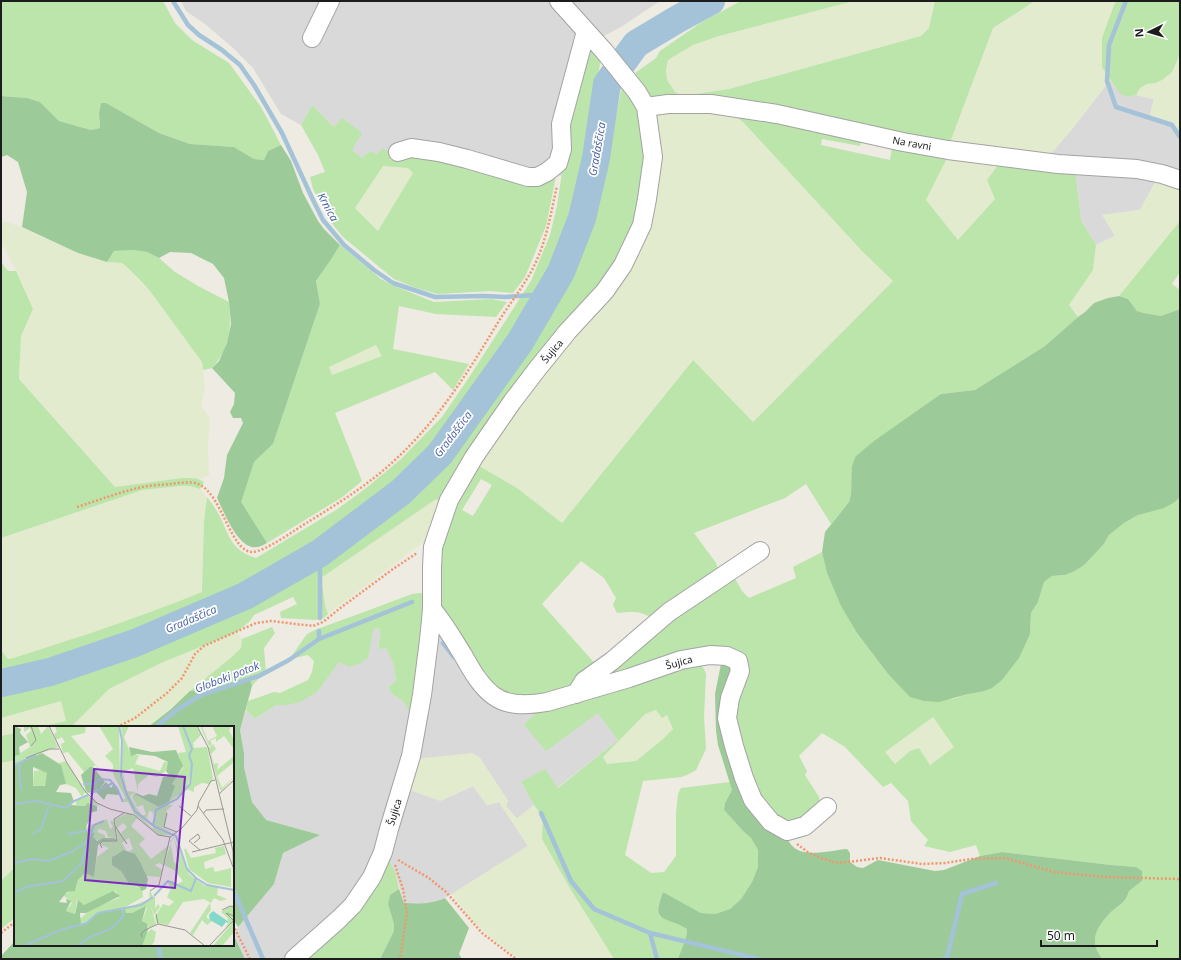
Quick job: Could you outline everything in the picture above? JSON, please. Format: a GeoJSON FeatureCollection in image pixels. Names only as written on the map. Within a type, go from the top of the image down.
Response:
{"type":"FeatureCollection","features":[{"type":"Feature","properties":{"kind":"street"},"geometry":{"type":"LineString","coordinates":[[312,38],[330,1]]}},
{"type":"Feature","properties":{"kind":"street"},"geometry":{"type":"LineString","coordinates":[[398,152],[411,148],[439,152],[528,177],[537,177],[547,172],[558,163],[562,149],[561,124],[586,31],[560,1]]}},
{"type":"Feature","properties":{"kind":"street","name":"Šujica"},"geometry":{"type":"LineString","coordinates":[[294,959],[353,905],[387,854],[389,829],[411,756],[422,695],[432,609],[433,547],[449,500],[474,458],[512,402],[568,331],[605,291],[623,265],[642,225],[648,199],[653,157],[646,107],[637,92],[586,31]]}},
{"type":"Feature","properties":{"kind":"street","name":"Na ravni"},"geometry":{"type":"LineString","coordinates":[[646,107],[668,104],[711,104],[777,114],[903,142],[948,150],[1058,164],[1137,169],[1162,174],[1180,180]]}},
{"type":"Feature","properties":{"kind":"street"},"geometry":{"type":"LineString","coordinates":[[576,694],[584,682],[612,661],[669,612],[760,551]]}},
{"type":"Feature","properties":{"kind":"street","name":"Šujica"},"geometry":{"type":"LineString","coordinates":[[432,609],[444,624],[474,675],[483,686],[494,697],[512,704],[533,705],[547,702],[629,678],[681,660],[710,655],[726,656],[738,661],[740,672],[730,698],[727,718],[734,746],[753,800],[771,822],[787,831]]}},
{"type":"Feature","properties":{"kind":"street"},"geometry":{"type":"LineString","coordinates":[[787,831],[805,826],[827,807]]}},
{"type":"Feature","properties":{"kind":"path"},"geometry":{"type":"LineString","coordinates":[[77,507],[143,487],[181,483],[199,484],[209,492],[218,505],[234,538],[243,548],[252,552],[267,547],[364,486],[397,458],[427,427],[449,399],[469,370],[535,264],[548,229],[558,176],[558,163]]}},
{"type":"Feature","properties":{"kind":"path"},"geometry":{"type":"LineString","coordinates":[[119,726],[135,718],[167,693],[182,678],[195,654],[204,646],[256,623],[271,621],[313,626],[324,622],[339,609],[414,554],[433,547]]}},
{"type":"Feature","properties":{"kind":"path"},"geometry":{"type":"LineString","coordinates":[[787,831],[795,842],[809,853],[836,863],[880,858],[922,864],[945,863],[971,859],[1005,858],[1054,872],[1105,877],[1180,879]]}},
{"type":"Feature","properties":{"kind":"path"},"geometry":{"type":"LineString","coordinates":[[387,854],[404,889],[407,912],[400,959]]}},
{"type":"Feature","properties":{"kind":"path"},"geometry":{"type":"LineString","coordinates":[[387,854],[429,878],[446,892],[482,933],[516,959]]}},
{"type":"Feature","properties":{"kind":"path"},"geometry":{"type":"LineString","coordinates":[[1,933],[14,923]]}},
{"type":"Feature","properties":{"kind":"path"},"geometry":{"type":"LineString","coordinates":[[234,927],[250,959]]}},
{"type":"Feature","properties":{"kind":"shaded area"},"geometry":{"type":"Polygon","coordinates":[[[181,1],[660,1],[621,27],[589,44],[562,176],[378,154],[370,151],[362,158],[352,150],[343,118],[334,127],[312,105],[301,125],[281,114],[253,68],[232,47],[205,24],[186,11],[181,1]]]}},
{"type":"Feature","properties":{"kind":"shaded area"},"geometry":{"type":"Polygon","coordinates":[[[1110,80],[1117,90],[1129,97],[1136,95],[1154,99],[1150,115],[1172,122],[1180,131],[1180,183],[1158,177],[1140,210],[1103,215],[1115,236],[1096,245],[1081,220],[1075,171],[1049,156],[1110,80]]]}},
{"type":"Feature","properties":{"kind":"shaded area"},"geometry":{"type":"Polygon","coordinates":[[[426,612],[541,707],[546,750],[598,712],[618,740],[557,788],[521,782],[534,805],[517,819],[506,806],[508,801],[480,758],[471,753],[440,801],[473,786],[487,805],[499,802],[528,846],[452,894],[436,902],[421,904],[404,903],[396,874],[389,860],[303,959],[245,959],[234,934],[238,927],[274,884],[283,853],[319,835],[265,820],[252,802],[244,767],[244,753],[240,730],[246,710],[255,719],[276,705],[287,705],[332,672],[339,661],[373,631],[374,628],[379,629],[381,634],[378,646],[379,649],[386,647],[394,665],[396,681],[388,687],[392,694],[404,702],[426,612]]]}},
{"type":"Feature","properties":{"kind":"green space"},"geometry":{"type":"Polygon","coordinates":[[[1,1],[163,1],[175,23],[192,40],[229,63],[261,107],[281,145],[268,151],[264,160],[254,159],[234,147],[190,144],[159,133],[106,103],[101,103],[99,113],[100,128],[91,130],[59,121],[40,102],[27,98],[1,96],[1,1]]]}},
{"type":"Feature","properties":{"kind":"green space"},"geometry":{"type":"Polygon","coordinates":[[[741,1],[854,1],[719,36],[693,45],[668,60],[666,70],[667,80],[675,92],[683,96],[729,89],[921,36],[929,28],[935,1],[1035,1],[993,28],[949,145],[661,99],[651,96],[635,73],[656,58],[660,51],[702,22],[741,1]]]}},
{"type":"Feature","properties":{"kind":"green space"},"geometry":{"type":"Polygon","coordinates":[[[854,1],[935,1],[929,28],[921,36],[729,89],[683,96],[675,92],[667,80],[666,70],[668,60],[693,45],[719,36],[854,1]]]}},
{"type":"Feature","properties":{"kind":"green space"},"geometry":{"type":"Polygon","coordinates":[[[1035,1],[1117,1],[1114,5],[1102,38],[1102,67],[1110,80],[1049,156],[949,145],[993,28],[1035,1]]]}},
{"type":"Feature","properties":{"kind":"green space"},"geometry":{"type":"Polygon","coordinates":[[[1117,1],[1180,1],[1180,52],[1172,72],[1162,80],[1147,84],[1140,88],[1136,95],[1129,97],[1122,95],[1117,90],[1102,67],[1102,38],[1114,5],[1117,1]]]}},
{"type":"Feature","properties":{"kind":"green space"},"geometry":{"type":"Polygon","coordinates":[[[589,44],[601,57],[579,198],[557,266],[539,286],[535,296],[525,310],[519,328],[482,385],[427,457],[371,507],[320,537],[301,551],[241,589],[162,625],[53,663],[1,675],[1,650],[8,659],[13,658],[109,627],[202,592],[204,522],[207,497],[218,513],[228,534],[237,548],[256,558],[336,510],[365,489],[401,459],[442,417],[531,281],[550,235],[557,206],[572,106],[589,44]]]}},
{"type":"Feature","properties":{"kind":"green space"},"geometry":{"type":"Polygon","coordinates":[[[1180,52],[1180,131],[1172,122],[1150,115],[1154,99],[1136,95],[1140,88],[1147,84],[1155,83],[1177,61],[1180,52]]]}},
{"type":"Feature","properties":{"kind":"green space"},"geometry":{"type":"Polygon","coordinates":[[[622,85],[638,105],[645,142],[641,201],[624,249],[440,502],[436,499],[321,578],[325,605],[328,614],[324,618],[315,620],[281,618],[280,612],[297,604],[293,597],[254,615],[250,621],[237,632],[161,663],[109,689],[72,726],[44,726],[66,721],[61,701],[1,718],[1,692],[76,676],[171,641],[279,589],[341,549],[398,507],[437,474],[555,309],[580,254],[604,183],[622,85]]]}},
{"type":"Feature","properties":{"kind":"green space"},"geometry":{"type":"Polygon","coordinates":[[[1,96],[27,98],[40,102],[59,121],[91,130],[100,128],[99,113],[101,103],[106,103],[159,133],[190,144],[234,147],[254,159],[264,160],[268,151],[281,145],[291,161],[303,193],[318,221],[340,245],[316,281],[320,304],[273,444],[254,462],[241,502],[267,543],[254,547],[244,543],[230,525],[217,498],[224,478],[227,455],[243,423],[241,418],[233,418],[230,412],[234,404],[235,393],[212,368],[219,361],[227,343],[231,324],[229,302],[224,278],[213,264],[191,253],[170,252],[159,258],[147,252],[133,250],[114,251],[107,262],[78,253],[22,227],[27,192],[18,162],[7,155],[1,157],[1,96]]]}},
{"type":"Feature","properties":{"kind":"green space"},"geometry":{"type":"Polygon","coordinates":[[[312,105],[334,127],[342,118],[362,133],[352,150],[362,158],[370,151],[378,154],[383,148],[397,158],[415,151],[556,176],[546,226],[525,277],[513,293],[490,291],[438,294],[416,288],[394,279],[343,237],[327,216],[313,189],[310,177],[325,172],[318,155],[301,125],[312,105]],[[383,166],[355,208],[378,231],[413,173],[408,168],[383,166]]]}},
{"type":"Feature","properties":{"kind":"green space"},"geometry":{"type":"Polygon","coordinates":[[[730,111],[744,123],[862,251],[893,281],[753,422],[692,360],[562,523],[517,488],[476,464],[658,113],[730,111]]]}},
{"type":"Feature","properties":{"kind":"green space"},"geometry":{"type":"Polygon","coordinates":[[[730,111],[863,138],[860,146],[822,139],[821,145],[890,160],[893,142],[949,154],[926,200],[958,240],[995,199],[987,180],[1001,161],[1075,170],[1081,220],[1096,245],[1093,270],[1069,305],[1078,317],[1045,346],[975,390],[941,394],[852,481],[849,502],[831,524],[806,484],[785,498],[694,533],[716,563],[720,574],[653,619],[640,613],[617,613],[613,605],[616,598],[604,578],[581,561],[542,604],[598,667],[575,687],[546,699],[497,694],[440,608],[439,600],[443,530],[476,464],[517,488],[562,523],[693,360],[753,422],[893,281],[862,251],[744,123],[730,111]],[[481,479],[462,510],[473,516],[492,485],[481,479]]]}},
{"type":"Feature","properties":{"kind":"green space"},"geometry":{"type":"Polygon","coordinates":[[[949,154],[1001,161],[987,180],[995,199],[958,240],[926,200],[949,154]]]}},
{"type":"Feature","properties":{"kind":"green space"},"geometry":{"type":"Polygon","coordinates":[[[383,166],[408,168],[414,173],[379,231],[355,208],[383,166]]]}},
{"type":"Feature","properties":{"kind":"green space"},"geometry":{"type":"Polygon","coordinates":[[[1158,177],[1180,183],[1180,221],[1119,296],[1094,303],[1078,317],[1069,305],[1093,270],[1096,245],[1115,236],[1102,215],[1140,210],[1158,177]]]}},
{"type":"Feature","properties":{"kind":"green space"},"geometry":{"type":"Polygon","coordinates":[[[1180,221],[1180,272],[1172,284],[1180,290],[1180,309],[1161,316],[1137,311],[1128,299],[1119,296],[1180,221]]]}},
{"type":"Feature","properties":{"kind":"green space"},"geometry":{"type":"Polygon","coordinates":[[[1,222],[8,222],[78,253],[107,262],[122,263],[150,291],[202,362],[205,387],[201,406],[210,419],[208,447],[209,476],[200,479],[182,478],[115,487],[19,379],[21,336],[33,309],[1,242],[1,222]]]}},
{"type":"Feature","properties":{"kind":"green space"},"geometry":{"type":"Polygon","coordinates":[[[340,245],[381,279],[434,302],[491,299],[507,302],[496,317],[436,314],[399,306],[393,349],[469,364],[453,390],[435,372],[335,413],[362,481],[341,498],[267,543],[240,502],[254,462],[273,444],[320,304],[316,281],[340,245]],[[376,345],[329,367],[332,375],[382,356],[376,345]]]}},
{"type":"Feature","properties":{"kind":"green space"},"geometry":{"type":"Polygon","coordinates":[[[133,250],[147,252],[159,258],[175,272],[229,302],[230,329],[226,345],[212,368],[203,370],[202,362],[142,282],[122,263],[107,262],[114,251],[133,250]]]}},
{"type":"Feature","properties":{"kind":"green space"},"geometry":{"type":"Polygon","coordinates":[[[1,262],[8,271],[16,271],[33,309],[21,336],[19,379],[115,487],[191,478],[199,479],[204,482],[200,489],[190,486],[181,486],[142,490],[1,538],[1,262]]]}},
{"type":"Feature","properties":{"kind":"green space"},"geometry":{"type":"Polygon","coordinates":[[[1119,296],[1128,299],[1137,311],[1144,313],[1161,316],[1180,309],[1180,497],[1175,502],[1164,508],[1138,515],[1124,523],[1109,535],[1104,544],[1084,565],[1065,575],[1052,576],[1044,582],[1038,602],[1031,613],[1030,634],[1019,658],[1002,680],[992,688],[939,702],[924,701],[910,697],[888,674],[857,633],[841,606],[827,573],[822,552],[825,532],[849,502],[851,494],[852,466],[856,456],[874,441],[941,394],[975,390],[1045,346],[1094,303],[1119,296]]]}},
{"type":"Feature","properties":{"kind":"green space"},"geometry":{"type":"Polygon","coordinates":[[[377,345],[383,356],[332,375],[329,367],[377,345]]]}},
{"type":"Feature","properties":{"kind":"green space"},"geometry":{"type":"Polygon","coordinates":[[[190,486],[200,489],[207,497],[204,522],[203,592],[164,608],[53,646],[8,659],[1,650],[1,538],[142,490],[190,486]]]}},
{"type":"Feature","properties":{"kind":"green space"},"geometry":{"type":"Polygon","coordinates":[[[1180,497],[1180,959],[1102,959],[1097,951],[1095,938],[1105,918],[1126,899],[1129,891],[1142,881],[1136,867],[1002,852],[980,856],[976,845],[950,852],[924,846],[928,840],[911,821],[908,801],[891,783],[883,787],[845,747],[822,733],[799,756],[807,771],[805,775],[819,797],[820,804],[813,813],[794,823],[783,822],[764,805],[733,723],[741,656],[599,684],[614,664],[733,575],[742,591],[749,598],[796,578],[793,567],[822,552],[827,573],[841,605],[857,633],[888,674],[910,696],[953,699],[968,694],[1030,634],[1031,613],[1038,602],[1044,582],[1052,576],[1065,575],[1073,572],[1104,544],[1109,535],[1124,523],[1138,515],[1175,502],[1180,497]],[[933,717],[885,752],[895,764],[910,751],[919,748],[930,765],[954,747],[933,717]]]}},
{"type":"Feature","properties":{"kind":"green space"},"geometry":{"type":"Polygon","coordinates":[[[436,499],[440,502],[429,538],[328,614],[325,605],[321,578],[436,499]]]}},
{"type":"Feature","properties":{"kind":"green space"},"geometry":{"type":"Polygon","coordinates":[[[421,593],[426,599],[423,650],[410,713],[404,702],[392,694],[388,687],[396,681],[394,665],[386,648],[379,649],[380,632],[379,629],[375,628],[373,631],[368,658],[359,664],[349,667],[339,662],[317,692],[300,702],[287,705],[276,705],[255,719],[246,710],[248,701],[274,692],[280,693],[308,680],[312,672],[314,661],[308,655],[295,658],[293,654],[307,634],[412,594],[421,593]]]}},
{"type":"Feature","properties":{"kind":"green space"},"geometry":{"type":"Polygon","coordinates":[[[272,627],[275,633],[264,648],[266,673],[261,676],[252,686],[249,680],[213,688],[190,691],[241,648],[242,639],[272,627]]]}},
{"type":"Feature","properties":{"kind":"green space"},"geometry":{"type":"Polygon","coordinates":[[[237,632],[242,639],[241,648],[233,656],[149,726],[72,726],[109,689],[161,663],[237,632]]]}},
{"type":"Feature","properties":{"kind":"green space"},"geometry":{"type":"Polygon","coordinates":[[[694,664],[701,666],[704,669],[706,674],[704,717],[706,749],[696,770],[691,773],[682,777],[643,781],[625,855],[651,873],[664,872],[676,856],[676,814],[678,794],[681,788],[730,782],[732,790],[725,803],[724,810],[751,838],[758,850],[758,867],[752,882],[741,899],[730,909],[715,914],[701,913],[663,892],[658,908],[660,917],[679,924],[687,929],[685,941],[678,959],[614,959],[571,890],[542,839],[543,817],[534,805],[521,782],[545,769],[558,788],[618,740],[598,713],[546,751],[524,725],[541,707],[694,664]],[[656,710],[645,714],[603,757],[607,764],[636,761],[663,739],[673,729],[667,715],[662,718],[656,710]]]}},
{"type":"Feature","properties":{"kind":"green space"},"geometry":{"type":"Polygon","coordinates":[[[721,664],[735,666],[731,756],[785,837],[795,848],[807,853],[847,849],[850,853],[850,862],[857,867],[863,868],[878,860],[935,871],[944,870],[980,856],[1002,852],[1136,867],[1142,871],[1142,881],[1129,891],[1124,901],[1105,918],[1096,934],[1095,942],[1097,951],[1102,959],[678,959],[685,941],[687,929],[662,918],[659,915],[659,902],[663,892],[701,913],[715,914],[730,909],[741,899],[752,882],[758,867],[758,850],[751,838],[724,810],[725,803],[732,790],[718,745],[716,731],[715,694],[721,664]]]}},
{"type":"Feature","properties":{"kind":"green space"},"geometry":{"type":"Polygon","coordinates":[[[250,680],[252,686],[240,730],[244,753],[244,767],[252,802],[266,820],[320,835],[283,853],[274,884],[238,927],[234,921],[234,726],[149,726],[171,709],[190,691],[250,680]]]}},
{"type":"Feature","properties":{"kind":"green space"},"geometry":{"type":"Polygon","coordinates":[[[61,701],[66,721],[44,726],[14,726],[14,733],[1,736],[1,718],[61,701]]]}},
{"type":"Feature","properties":{"kind":"green space"},"geometry":{"type":"Polygon","coordinates":[[[656,710],[667,715],[673,730],[636,761],[607,764],[603,757],[645,714],[656,710]]]}},
{"type":"Feature","properties":{"kind":"green space"},"geometry":{"type":"Polygon","coordinates":[[[933,717],[954,747],[930,765],[910,751],[895,764],[885,752],[933,717]]]}},
{"type":"Feature","properties":{"kind":"green space"},"geometry":{"type":"Polygon","coordinates":[[[14,733],[14,760],[1,763],[1,736],[14,733]]]}},
{"type":"Feature","properties":{"kind":"green space"},"geometry":{"type":"Polygon","coordinates":[[[472,753],[480,758],[508,801],[506,806],[516,819],[534,805],[543,817],[543,839],[571,890],[614,959],[521,959],[508,951],[472,921],[452,894],[528,846],[499,802],[487,805],[473,786],[440,801],[407,789],[415,759],[472,753]]]}},
{"type":"Feature","properties":{"kind":"green space"},"geometry":{"type":"Polygon","coordinates":[[[14,760],[14,868],[1,881],[1,763],[14,760]]]}},
{"type":"Feature","properties":{"kind":"green space"},"geometry":{"type":"Polygon","coordinates":[[[389,860],[396,874],[399,889],[390,895],[388,904],[394,924],[394,931],[380,959],[303,959],[389,860]]]}},
{"type":"Feature","properties":{"kind":"green space"},"geometry":{"type":"Polygon","coordinates":[[[14,868],[14,919],[1,929],[1,881],[14,868]]]}},
{"type":"Feature","properties":{"kind":"green space"},"geometry":{"type":"Polygon","coordinates":[[[399,889],[404,903],[425,903],[445,898],[469,928],[459,954],[462,959],[380,959],[394,931],[394,924],[388,904],[390,895],[399,889]]]}},
{"type":"Feature","properties":{"kind":"green space"},"geometry":{"type":"Polygon","coordinates":[[[234,935],[245,959],[1,959],[1,956],[14,942],[14,946],[234,946],[234,935]]]}},
{"type":"Feature","properties":{"kind":"waterway","name":"Krnica"},"geometry":{"type":"LineString","coordinates":[[173,1],[188,25],[199,35],[222,50],[240,65],[254,85],[282,133],[323,220],[344,245],[374,270],[393,283],[435,297],[505,297],[548,294]]}},
{"type":"Feature","properties":{"kind":"waterway","name":"Gradaščica"},"geometry":{"type":"LineString","coordinates":[[1,683],[50,672],[135,643],[245,596],[320,553],[401,492],[440,454],[520,342],[561,272],[582,218],[596,158],[607,84],[636,44],[711,1]]}},
{"type":"Feature","properties":{"kind":"waterway"},"geometry":{"type":"LineString","coordinates":[[1126,1],[1109,45],[1107,81],[1116,107],[1172,125],[1180,137]]}},
{"type":"Feature","properties":{"kind":"waterway","name":"Globoki potok"},"geometry":{"type":"LineString","coordinates":[[320,553],[320,618]]}},
{"type":"Feature","properties":{"kind":"waterway"},"geometry":{"type":"LineString","coordinates":[[319,639],[412,602]]}},
{"type":"Feature","properties":{"kind":"waterway","name":"Globoki potok"},"geometry":{"type":"LineString","coordinates":[[157,726],[178,709],[201,695],[259,676],[289,660],[319,639],[319,631]]}},
{"type":"Feature","properties":{"kind":"waterway"},"geometry":{"type":"LineString","coordinates":[[443,643],[454,657]]}},
{"type":"Feature","properties":{"kind":"waterway"},"geometry":{"type":"LineString","coordinates":[[541,813],[571,881],[594,909],[650,933],[759,959]]}},
{"type":"Feature","properties":{"kind":"waterway"},"geometry":{"type":"LineString","coordinates":[[944,959],[947,958],[962,894],[996,883]]}},
{"type":"Feature","properties":{"kind":"waterway"},"geometry":{"type":"LineString","coordinates":[[234,891],[263,959]]}},
{"type":"Feature","properties":{"kind":"waterway"},"geometry":{"type":"LineString","coordinates":[[650,933],[657,959]]}},
{"type":"Feature","properties":{"kind":"waterway","name":"Globoki potok"},"geometry":{"type":"LineString","coordinates":[[158,946],[161,959]]}}]}
